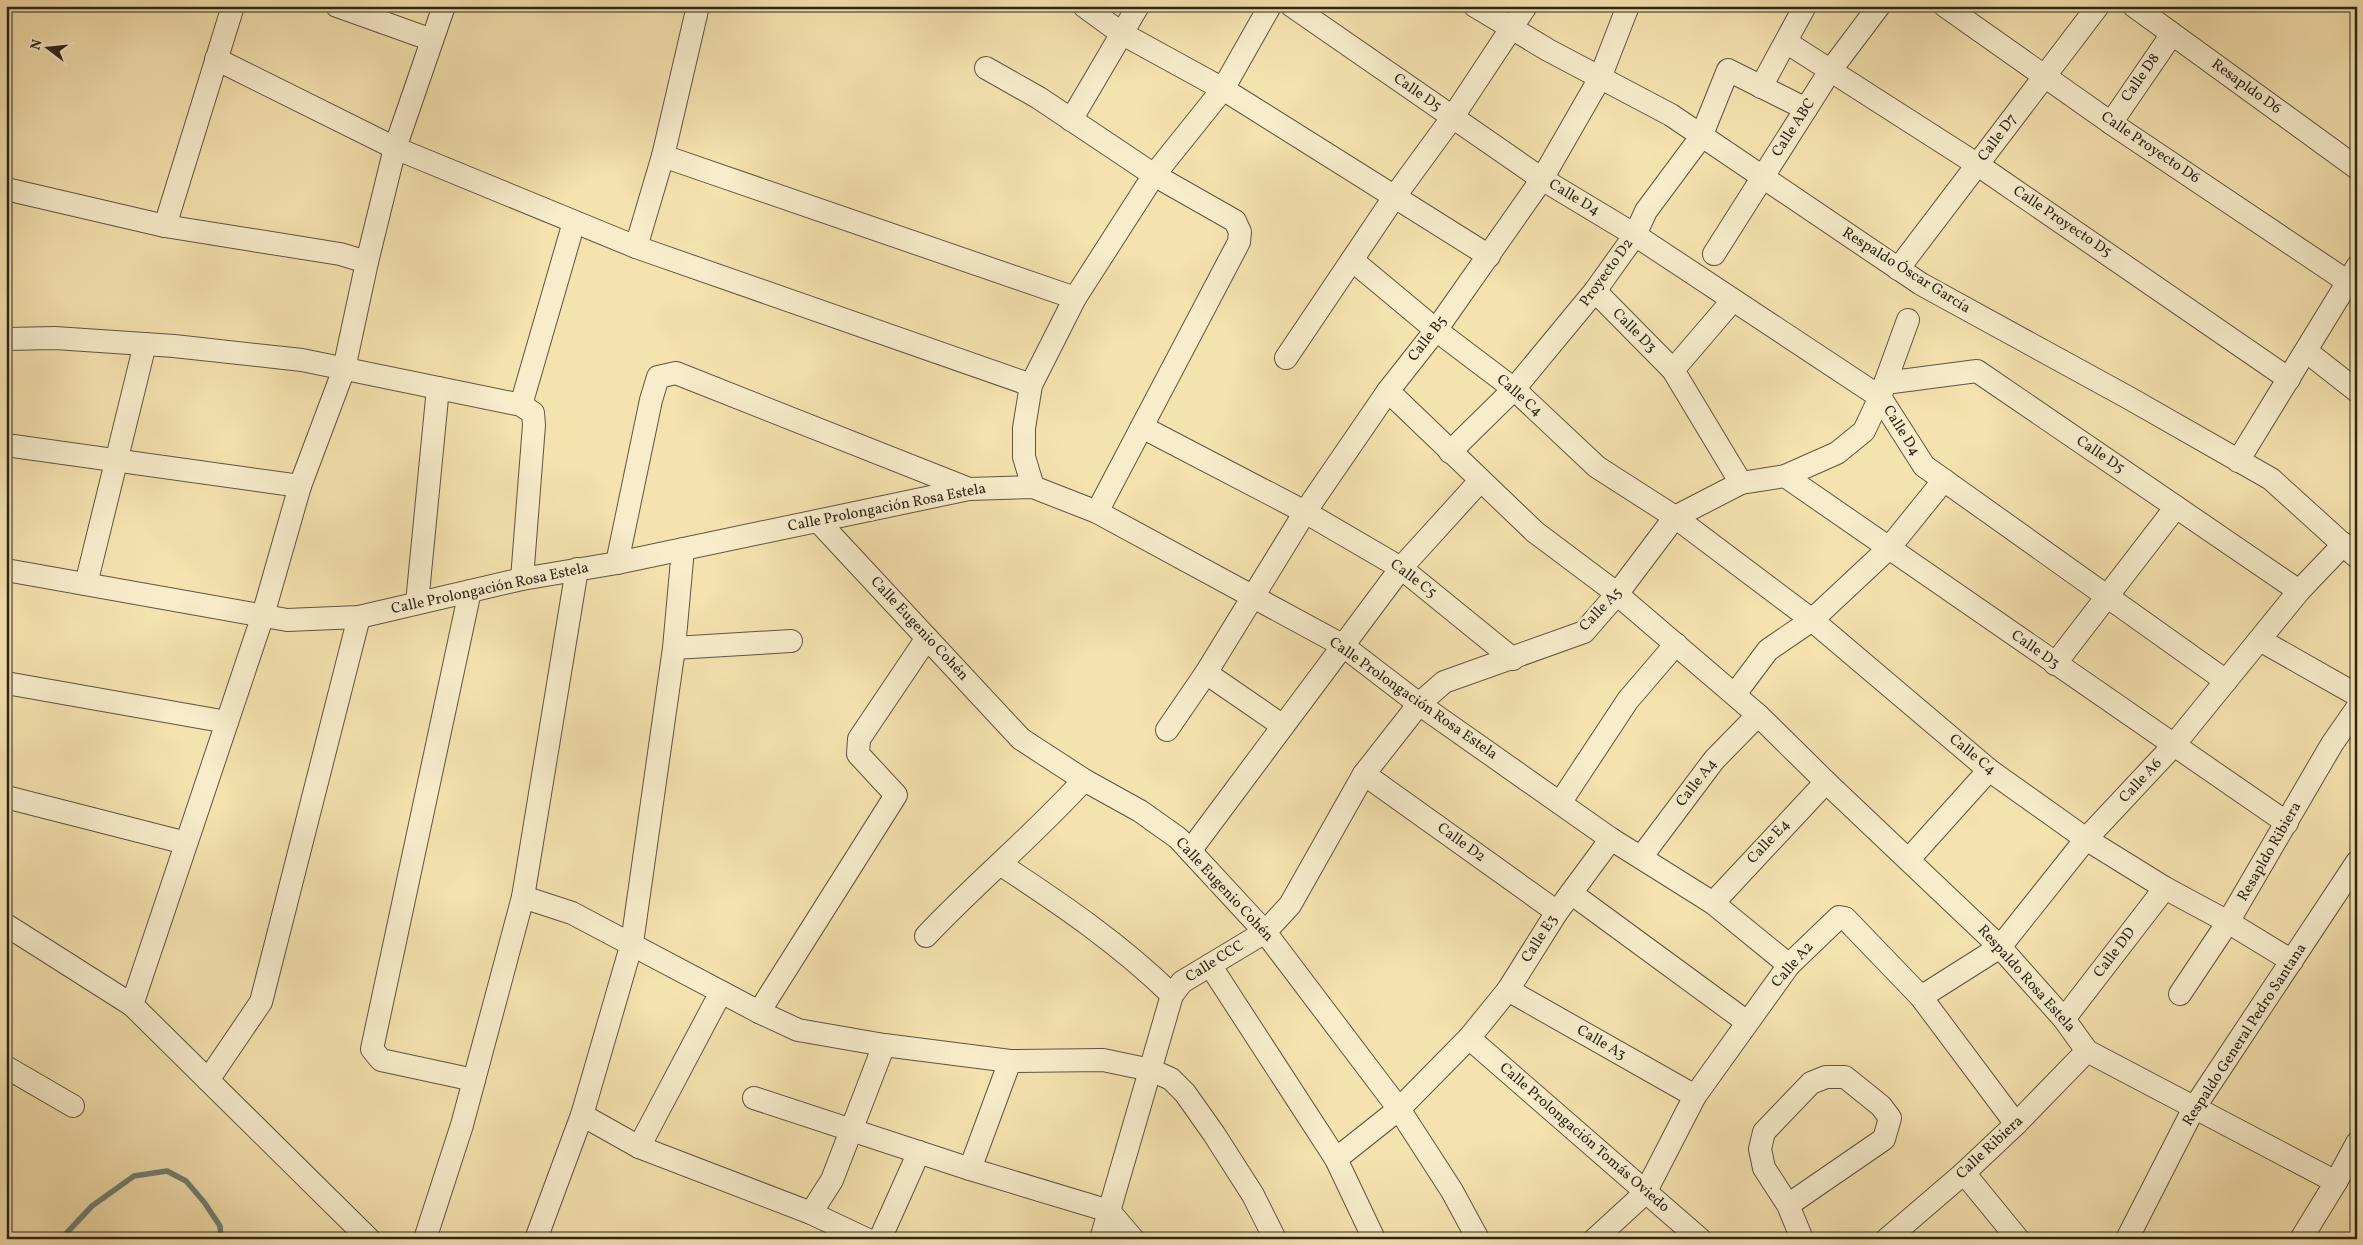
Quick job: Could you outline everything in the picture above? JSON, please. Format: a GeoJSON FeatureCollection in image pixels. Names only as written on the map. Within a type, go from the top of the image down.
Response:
{"type":"FeatureCollection","features":[{"type":"Feature","properties":{"kind":"street"},"geometry":{"type":"LineString","coordinates":[[165,226],[233,6]]}},
{"type":"Feature","properties":{"kind":"street"},"geometry":{"type":"LineString","coordinates":[[337,6],[432,40]]}},
{"type":"Feature","properties":{"kind":"street"},"geometry":{"type":"LineString","coordinates":[[132,1005],[263,615],[300,486],[344,369],[367,262],[395,148],[444,6]]}},
{"type":"Feature","properties":{"kind":"street"},"geometry":{"type":"LineString","coordinates":[[636,247],[663,156],[698,6]]}},
{"type":"Feature","properties":{"kind":"street"},"geometry":{"type":"LineString","coordinates":[[1084,6],[1121,34],[1223,89],[1489,256]]}},
{"type":"Feature","properties":{"kind":"street"},"geometry":{"type":"LineString","coordinates":[[1071,120],[1138,6]]}},
{"type":"Feature","properties":{"kind":"street"},"geometry":{"type":"LineString","coordinates":[[1033,487],[1024,457],[1024,428],[1031,385],[1075,298],[1154,175],[1223,89],[1270,6]]}},
{"type":"Feature","properties":{"kind":"street","name":"Calle D5"},"geometry":{"type":"LineString","coordinates":[[1292,6],[1542,179]]}},
{"type":"Feature","properties":{"kind":"street","name":"Respaldo Óscar García"},"geometry":{"type":"LineString","coordinates":[[1475,6],[1670,116],[1921,284],[2129,398],[2271,480],[2350,551]]}},
{"type":"Feature","properties":{"kind":"street"},"geometry":{"type":"LineString","coordinates":[[1286,358],[1394,196],[1452,118],[1526,6]]}},
{"type":"Feature","properties":{"kind":"street"},"geometry":{"type":"LineString","coordinates":[[1600,78],[1628,6]]}},
{"type":"Feature","properties":{"kind":"street"},"geometry":{"type":"LineString","coordinates":[[1805,6],[1761,87],[1806,110]]}},
{"type":"Feature","properties":{"kind":"street","name":"Calle ABC"},"geometry":{"type":"LineString","coordinates":[[1714,254],[1830,71],[1880,6]]}},
{"type":"Feature","properties":{"kind":"street","name":"Calle Proyecto D6"},"geometry":{"type":"LineString","coordinates":[[1945,6],[2111,123],[2354,278]]}},
{"type":"Feature","properties":{"kind":"street","name":"Calle D7"},"geometry":{"type":"LineString","coordinates":[[1898,269],[2098,6]]}},
{"type":"Feature","properties":{"kind":"street","name":"Resapldo D6"},"geometry":{"type":"LineString","coordinates":[[2134,6],[2357,168]]}},
{"type":"Feature","properties":{"kind":"street","name":"Calle D8"},"geometry":{"type":"LineString","coordinates":[[2111,123],[2172,34]]}},
{"type":"Feature","properties":{"kind":"street","name":"Calle Proyecto D5"},"geometry":{"type":"LineString","coordinates":[[1786,42],[1978,165],[2289,379]]}},
{"type":"Feature","properties":{"kind":"street"},"geometry":{"type":"LineString","coordinates":[[216,59],[395,148],[636,247],[1031,385]]}},
{"type":"Feature","properties":{"kind":"street"},"geometry":{"type":"LineString","coordinates":[[986,68],[1071,120],[1154,175],[1235,222],[1240,232],[1239,242],[1097,512]]}},
{"type":"Feature","properties":{"kind":"street","name":"Proyecto D2"},"geometry":{"type":"LineString","coordinates":[[1450,452],[1514,389],[1595,292],[1635,235],[1646,211],[1702,137],[1728,70],[1761,87]]}},
{"type":"Feature","properties":{"kind":"street","name":"Calle B5"},"geometry":{"type":"LineString","coordinates":[[1167,730],[1206,673],[1305,512],[1388,391],[1436,330],[1542,179],[1600,78]]}},
{"type":"Feature","properties":{"kind":"street"},"geometry":{"type":"LineString","coordinates":[[663,156],[1075,298]]}},
{"type":"Feature","properties":{"kind":"street","name":"Calle D4"},"geometry":{"type":"LineString","coordinates":[[1542,179],[1635,235],[1733,300],[1883,390],[1924,466],[2226,681]]}},
{"type":"Feature","properties":{"kind":"street"},"geometry":{"type":"LineString","coordinates":[[6,189],[165,226],[340,254],[367,262]]}},
{"type":"Feature","properties":{"kind":"street"},"geometry":{"type":"LineString","coordinates":[[521,405],[574,222]]}},
{"type":"Feature","properties":{"kind":"street","name":"Calle C4"},"geometry":{"type":"LineString","coordinates":[[1352,260],[1436,330],[1514,389],[1597,467],[1675,517],[1812,620],[1988,770],[2086,839],[2165,888],[2228,922],[2292,961]]}},
{"type":"Feature","properties":{"kind":"street"},"geometry":{"type":"LineString","coordinates":[[2238,461],[2354,278]]}},
{"type":"Feature","properties":{"kind":"street","name":"Calle D3"},"geometry":{"type":"LineString","coordinates":[[1595,292],[1673,370],[1741,483]]}},
{"type":"Feature","properties":{"kind":"street"},"geometry":{"type":"LineString","coordinates":[[1673,370],[1733,300]]}},
{"type":"Feature","properties":{"kind":"street","name":"Calle A5"},"geometry":{"type":"LineString","coordinates":[[1364,774],[1419,704],[1444,682],[1513,659],[1584,632],[1617,594],[1675,517],[1741,483],[1784,476],[1837,453],[1864,431],[1883,390],[1908,320]]}},
{"type":"Feature","properties":{"kind":"street"},"geometry":{"type":"LineString","coordinates":[[6,339],[55,338],[145,344],[302,360],[521,405],[533,413],[534,425],[522,579]]}},
{"type":"Feature","properties":{"kind":"street"},"geometry":{"type":"LineString","coordinates":[[86,584],[118,461],[145,344]]}},
{"type":"Feature","properties":{"kind":"street"},"geometry":{"type":"LineString","coordinates":[[2306,351],[2357,391]]}},
{"type":"Feature","properties":{"kind":"street","name":"Calle D5"},"geometry":{"type":"LineString","coordinates":[[1883,390],[1976,371],[2300,591]]}},
{"type":"Feature","properties":{"kind":"street"},"geometry":{"type":"LineString","coordinates":[[617,562],[651,400],[658,377],[676,373],[969,489]]}},
{"type":"Feature","properties":{"kind":"street"},"geometry":{"type":"LineString","coordinates":[[417,603],[438,388]]}},
{"type":"Feature","properties":{"kind":"street","name":"Respaldo Rosa Estela"},"geometry":{"type":"LineString","coordinates":[[1388,391],[1535,532],[1617,594],[1758,715],[1826,782],[2000,946],[2064,1019],[2087,1051],[2336,1182]]}},
{"type":"Feature","properties":{"kind":"street","name":"Calle C5"},"geometry":{"type":"LineString","coordinates":[[1142,427],[1305,512],[1401,568],[1513,659]]}},
{"type":"Feature","properties":{"kind":"street"},"geometry":{"type":"LineString","coordinates":[[6,445],[300,486]]}},
{"type":"Feature","properties":{"kind":"street","name":"Calle D3"},"geometry":{"type":"LineString","coordinates":[[1784,476],[2286,823]]}},
{"type":"Feature","properties":{"kind":"street"},"geometry":{"type":"LineString","coordinates":[[1735,694],[1768,650],[1812,620],[1889,548],[1944,480]]}},
{"type":"Feature","properties":{"kind":"street"},"geometry":{"type":"LineString","coordinates":[[1190,851],[1401,568],[1480,481]]}},
{"type":"Feature","properties":{"kind":"street","name":"Calle Prolongación Rosa Estela"},"geometry":{"type":"LineString","coordinates":[[6,570],[288,620],[359,617],[522,579],[684,549],[969,489],[1033,487],[1097,512],[1252,598],[1342,645],[1419,704],[1611,839],[1642,856],[1713,902],[1789,966]]}},
{"type":"Feature","properties":{"kind":"street"},"geometry":{"type":"LineString","coordinates":[[2055,664],[2176,507]]}},
{"type":"Feature","properties":{"kind":"street","name":"Calle Eugenio Cohén"},"geometry":{"type":"LineString","coordinates":[[818,520],[1021,740],[1084,780],[1140,811],[1178,838],[1265,932],[1399,1110],[1452,1191],[1478,1239]]}},
{"type":"Feature","properties":{"kind":"street"},"geometry":{"type":"LineString","coordinates":[[536,1239],[582,1115],[632,943],[674,648],[684,549]]}},
{"type":"Feature","properties":{"kind":"street","name":"Calle A6"},"geometry":{"type":"LineString","coordinates":[[1921,997],[2000,946],[2086,839],[2173,746],[2300,591],[2350,551]]}},
{"type":"Feature","properties":{"kind":"street"},"geometry":{"type":"LineString","coordinates":[[425,1239],[474,1080],[523,897],[578,569]]}},
{"type":"Feature","properties":{"kind":"street"},"geometry":{"type":"LineString","coordinates":[[470,591],[372,1049],[381,1060],[474,1080]]}},
{"type":"Feature","properties":{"kind":"street"},"geometry":{"type":"LineString","coordinates":[[208,1080],[261,1002],[359,617]]}},
{"type":"Feature","properties":{"kind":"street"},"geometry":{"type":"LineString","coordinates":[[759,1012],[896,795],[858,754],[859,739],[927,638]]}},
{"type":"Feature","properties":{"kind":"street"},"geometry":{"type":"LineString","coordinates":[[2260,640],[2357,695]]}},
{"type":"Feature","properties":{"kind":"street"},"geometry":{"type":"LineString","coordinates":[[674,648],[791,641]]}},
{"type":"Feature","properties":{"kind":"street"},"geometry":{"type":"LineString","coordinates":[[1560,803],[1628,700],[1676,644]]}},
{"type":"Feature","properties":{"kind":"street"},"geometry":{"type":"LineString","coordinates":[[1206,673],[1283,726]]}},
{"type":"Feature","properties":{"kind":"street"},"geometry":{"type":"LineString","coordinates":[[6,683],[227,722]]}},
{"type":"Feature","properties":{"kind":"street","name":"Resapldo Ribiera"},"geometry":{"type":"LineString","coordinates":[[2180,994],[2228,922],[2332,744],[2357,708]]}},
{"type":"Feature","properties":{"kind":"street","name":"Calle A4"},"geometry":{"type":"LineString","coordinates":[[1642,856],[1714,760],[1758,715]]}},
{"type":"Feature","properties":{"kind":"street"},"geometry":{"type":"LineString","coordinates":[[1909,859],[1988,770]]}},
{"type":"Feature","properties":{"kind":"street","name":"Calle D2"},"geometry":{"type":"LineString","coordinates":[[1364,774],[1557,912]]}},
{"type":"Feature","properties":{"kind":"street","name":"Calle CCC"},"geometry":{"type":"LineString","coordinates":[[1100,1239],[1120,1178],[1172,995],[1182,982],[1265,932],[1290,905],[1364,774]]}},
{"type":"Feature","properties":{"kind":"street"},"geometry":{"type":"LineString","coordinates":[[926,936],[964,896],[1058,809],[1084,780]]}},
{"type":"Feature","properties":{"kind":"street","name":"Calle E4"},"geometry":{"type":"LineString","coordinates":[[1713,902],[1826,782]]}},
{"type":"Feature","properties":{"kind":"street"},"geometry":{"type":"LineString","coordinates":[[6,797],[186,843]]}},
{"type":"Feature","properties":{"kind":"street","name":"Calle E3"},"geometry":{"type":"LineString","coordinates":[[1336,1159],[1399,1110],[1468,1038],[1508,990],[1557,912],[1611,839]]}},
{"type":"Feature","properties":{"kind":"street","name":"Respaldo General Pedro Santana"},"geometry":{"type":"LineString","coordinates":[[2127,1239],[2194,1108],[2357,862]]}},
{"type":"Feature","properties":{"kind":"street"},"geometry":{"type":"LineString","coordinates":[[1000,864],[1079,917],[1145,969],[1172,995]]}},
{"type":"Feature","properties":{"kind":"street","name":"Calle DD"},"geometry":{"type":"LineString","coordinates":[[2064,1019],[2165,888]]}},
{"type":"Feature","properties":{"kind":"street"},"geometry":{"type":"LineString","coordinates":[[1571,893],[1748,1022]]}},
{"type":"Feature","properties":{"kind":"street"},"geometry":{"type":"LineString","coordinates":[[523,897],[572,913],[632,943],[759,1012],[798,1030],[884,1045],[1010,1061],[1104,1060],[1150,1070],[1171,1079],[1185,1093],[1214,1134],[1253,1195],[1275,1239]]}},
{"type":"Feature","properties":{"kind":"street","name":"Calle A2"},"geometry":{"type":"LineString","coordinates":[[1595,1239],[1645,1193],[1695,1096],[1789,966],[1842,916],[1921,997],[2016,1124]]}},
{"type":"Feature","properties":{"kind":"street"},"geometry":{"type":"LineString","coordinates":[[6,925],[132,1005],[369,1239]]}},
{"type":"Feature","properties":{"kind":"street"},"geometry":{"type":"LineString","coordinates":[[1210,965],[1336,1159],[1374,1239]]}},
{"type":"Feature","properties":{"kind":"street","name":"Calle A3"},"geometry":{"type":"LineString","coordinates":[[1508,990],[1695,1096]]}},
{"type":"Feature","properties":{"kind":"street"},"geometry":{"type":"LineString","coordinates":[[639,1147],[721,992]]}},
{"type":"Feature","properties":{"kind":"street","name":"Calle Prolongación Tomás Oviedo"},"geometry":{"type":"LineString","coordinates":[[1468,1038],[1700,1239]]}},
{"type":"Feature","properties":{"kind":"street"},"geometry":{"type":"LineString","coordinates":[[811,1213],[832,1180],[884,1045]]}},
{"type":"Feature","properties":{"kind":"street","name":"Calle Ribiera"},"geometry":{"type":"LineString","coordinates":[[1886,1239],[1964,1173],[2016,1124],[2087,1051]]}},
{"type":"Feature","properties":{"kind":"street"},"geometry":{"type":"LineString","coordinates":[[970,1169],[1010,1061]]}},
{"type":"Feature","properties":{"kind":"street"},"geometry":{"type":"LineString","coordinates":[[6,1067],[73,1106]]}},
{"type":"Feature","properties":{"kind":"street"},"geometry":{"type":"LineString","coordinates":[[1788,1205],[1884,1139],[1890,1118],[1881,1106],[1845,1077],[1826,1077],[1811,1083],[1764,1132],[1760,1149],[1764,1168],[1788,1205],[1802,1239]]}},
{"type":"Feature","properties":{"kind":"street"},"geometry":{"type":"LineString","coordinates":[[754,1098],[970,1169],[1109,1211],[1133,1239]]}},
{"type":"Feature","properties":{"kind":"street"},"geometry":{"type":"LineString","coordinates":[[582,1115],[639,1147],[811,1213],[866,1239]]}},
{"type":"Feature","properties":{"kind":"street"},"geometry":{"type":"LineString","coordinates":[[2301,1239],[2357,1144]]}},
{"type":"Feature","properties":{"kind":"street"},"geometry":{"type":"LineString","coordinates":[[880,1239],[919,1152]]}},
{"type":"Feature","properties":{"kind":"street"},"geometry":{"type":"LineString","coordinates":[[1964,1173],[2018,1239]]}},
{"type":"Feature","properties":{"kind":"waterway"},"geometry":{"type":"LineString","coordinates":[[61,1239],[92,1206],[134,1176],[167,1171],[186,1181],[204,1202],[220,1226],[221,1239]]}}]}
